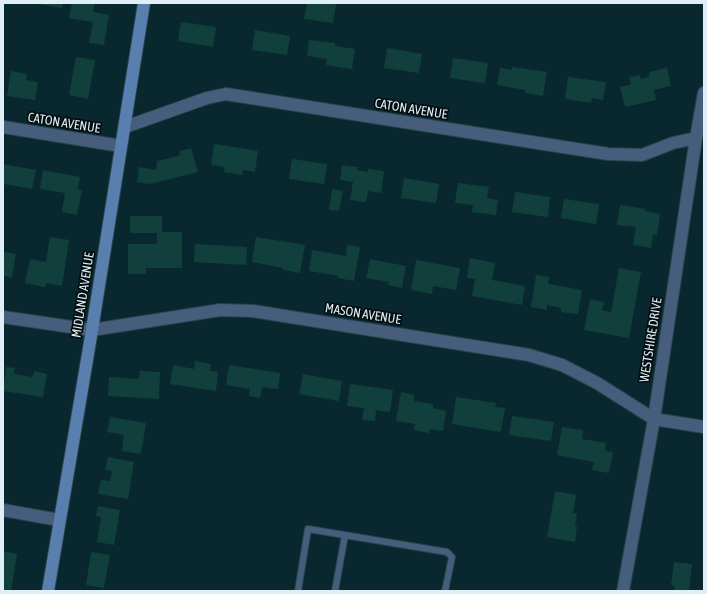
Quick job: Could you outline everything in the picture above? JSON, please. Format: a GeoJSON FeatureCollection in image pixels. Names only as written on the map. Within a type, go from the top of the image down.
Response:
{"type":"FeatureCollection","features":[{"type":"Feature","properties":{"kind":"main road","name":"MIDLAND AVENUE"},"geometry":{"type":"LineString","coordinates":[[48,591],[92,330],[144,3]]}},
{"type":"Feature","properties":{"kind":"street","name":"WESTSHIRE DRIVE"},"geometry":{"type":"LineString","coordinates":[[623,591],[654,419],[704,93]]}},
{"type":"Feature","properties":{"kind":"street","name":"CATON AVENUE"},"geometry":{"type":"LineString","coordinates":[[125,127],[207,98],[226,94],[608,154],[642,155],[673,143],[696,138]]}},
{"type":"Feature","properties":{"kind":"street","name":"CATON AVENUE"},"geometry":{"type":"LineString","coordinates":[[3,127],[121,146]]}},
{"type":"Feature","properties":{"kind":"street","name":"MASON AVENUE"},"geometry":{"type":"LineString","coordinates":[[3,317],[92,330],[220,310],[252,310],[529,355],[562,365],[590,380],[654,419],[704,427]]}},
{"type":"Feature","properties":{"kind":"street"},"geometry":{"type":"LineString","coordinates":[[3,510],[59,520]]}},
{"type":"Feature","properties":{"kind":"lane"},"geometry":{"type":"LineString","coordinates":[[298,591],[308,529],[447,552],[452,557],[446,591]]}},
{"type":"Feature","properties":{"kind":"lane"},"geometry":{"type":"LineString","coordinates":[[335,591],[345,535]]}},
{"type":"Feature","properties":{"kind":"building"},"geometry":{"type":"Polygon","coordinates":[[[32,3],[63,3],[62,8],[32,3]]]}},
{"type":"Feature","properties":{"kind":"building"},"geometry":{"type":"Polygon","coordinates":[[[72,3],[95,3],[93,12],[109,15],[104,45],[89,43],[93,22],[69,18],[72,3]]]}},
{"type":"Feature","properties":{"kind":"building"},"geometry":{"type":"Polygon","coordinates":[[[307,3],[336,4],[333,23],[304,19],[307,3]]]}},
{"type":"Feature","properties":{"kind":"building"},"geometry":{"type":"Polygon","coordinates":[[[181,22],[216,27],[213,47],[178,41],[181,22]]]}},
{"type":"Feature","properties":{"kind":"building"},"geometry":{"type":"Polygon","coordinates":[[[255,30],[290,36],[287,55],[252,50],[255,30]]]}},
{"type":"Feature","properties":{"kind":"building"},"geometry":{"type":"Polygon","coordinates":[[[309,40],[335,43],[335,46],[355,49],[352,69],[326,65],[327,59],[307,56],[309,40]]]}},
{"type":"Feature","properties":{"kind":"building"},"geometry":{"type":"Polygon","coordinates":[[[387,48],[422,54],[419,73],[384,68],[387,48]]]}},
{"type":"Feature","properties":{"kind":"building"},"geometry":{"type":"Polygon","coordinates":[[[76,57],[95,60],[88,99],[69,95],[76,57]]]}},
{"type":"Feature","properties":{"kind":"building"},"geometry":{"type":"Polygon","coordinates":[[[453,58],[488,63],[485,83],[450,78],[453,58]]]}},
{"type":"Feature","properties":{"kind":"building"},"geometry":{"type":"Polygon","coordinates":[[[512,67],[547,72],[543,96],[525,93],[525,90],[497,85],[500,68],[512,70],[512,67]]]}},
{"type":"Feature","properties":{"kind":"building"},"geometry":{"type":"Polygon","coordinates":[[[667,68],[671,86],[654,90],[656,100],[625,107],[620,87],[631,84],[629,77],[640,75],[641,79],[650,76],[649,72],[667,68]]]}},
{"type":"Feature","properties":{"kind":"building"},"geometry":{"type":"Polygon","coordinates":[[[11,71],[27,74],[26,80],[38,82],[35,100],[7,96],[11,71]]]}},
{"type":"Feature","properties":{"kind":"building"},"geometry":{"type":"Polygon","coordinates":[[[568,77],[606,82],[603,100],[592,98],[591,103],[565,99],[568,77]]]}},
{"type":"Feature","properties":{"kind":"building"},"geometry":{"type":"Polygon","coordinates":[[[214,144],[258,151],[255,172],[243,170],[242,175],[224,172],[225,167],[211,165],[214,144]]]}},
{"type":"Feature","properties":{"kind":"building"},"geometry":{"type":"Polygon","coordinates":[[[191,148],[198,172],[150,184],[137,182],[139,167],[156,170],[157,161],[179,156],[180,151],[191,148]]]}},
{"type":"Feature","properties":{"kind":"building"},"geometry":{"type":"Polygon","coordinates":[[[292,159],[327,164],[324,184],[289,179],[292,159]]]}},
{"type":"Feature","properties":{"kind":"building"},"geometry":{"type":"Polygon","coordinates":[[[3,164],[36,170],[32,189],[3,184],[3,164]]]}},
{"type":"Feature","properties":{"kind":"building"},"geometry":{"type":"Polygon","coordinates":[[[342,165],[358,167],[357,170],[368,172],[368,169],[384,171],[381,193],[368,191],[366,202],[350,200],[353,182],[340,180],[342,165]]]}},
{"type":"Feature","properties":{"kind":"building"},"geometry":{"type":"Polygon","coordinates":[[[43,170],[80,177],[78,189],[82,190],[77,215],[62,212],[65,193],[40,189],[43,170]]]}},
{"type":"Feature","properties":{"kind":"building"},"geometry":{"type":"Polygon","coordinates":[[[404,178],[439,184],[436,203],[401,198],[404,178]]]}},
{"type":"Feature","properties":{"kind":"building"},"geometry":{"type":"Polygon","coordinates":[[[458,183],[489,187],[487,198],[498,200],[496,215],[472,212],[473,205],[455,203],[458,183]]]}},
{"type":"Feature","properties":{"kind":"building"},"geometry":{"type":"Polygon","coordinates":[[[332,189],[343,191],[339,211],[329,210],[332,189]]]}},
{"type":"Feature","properties":{"kind":"building"},"geometry":{"type":"Polygon","coordinates":[[[515,192],[550,197],[548,217],[512,212],[515,192]]]}},
{"type":"Feature","properties":{"kind":"building"},"geometry":{"type":"Polygon","coordinates":[[[564,199],[599,204],[596,224],[561,218],[564,199]]]}},
{"type":"Feature","properties":{"kind":"building"},"geometry":{"type":"Polygon","coordinates":[[[620,205],[646,209],[645,211],[660,214],[657,235],[653,235],[651,248],[633,245],[636,227],[617,225],[620,205]]]}},
{"type":"Feature","properties":{"kind":"building"},"geometry":{"type":"Polygon","coordinates":[[[130,216],[162,216],[162,232],[182,232],[182,268],[146,268],[146,274],[128,274],[128,244],[157,244],[157,233],[130,233],[130,216]]]}},
{"type":"Feature","properties":{"kind":"building"},"geometry":{"type":"Polygon","coordinates":[[[50,237],[69,240],[62,286],[46,283],[45,287],[25,283],[30,259],[46,262],[50,237]]]}},
{"type":"Feature","properties":{"kind":"building"},"geometry":{"type":"Polygon","coordinates":[[[256,237],[305,245],[300,273],[252,262],[256,237]]]}},
{"type":"Feature","properties":{"kind":"building"},"geometry":{"type":"Polygon","coordinates":[[[195,244],[247,247],[246,265],[194,262],[195,244]]]}},
{"type":"Feature","properties":{"kind":"building"},"geometry":{"type":"Polygon","coordinates":[[[347,245],[360,247],[354,281],[337,278],[338,276],[309,271],[312,250],[346,256],[347,245]]]}},
{"type":"Feature","properties":{"kind":"building"},"geometry":{"type":"Polygon","coordinates":[[[3,252],[16,254],[12,277],[3,276],[3,252]]]}},
{"type":"Feature","properties":{"kind":"building"},"geometry":{"type":"Polygon","coordinates":[[[470,258],[495,263],[492,280],[525,286],[522,305],[472,296],[475,279],[467,278],[470,258]]]}},
{"type":"Feature","properties":{"kind":"building"},"geometry":{"type":"Polygon","coordinates":[[[370,259],[406,266],[402,288],[388,285],[389,282],[366,278],[370,259]]]}},
{"type":"Feature","properties":{"kind":"building"},"geometry":{"type":"Polygon","coordinates":[[[416,260],[460,268],[456,290],[433,286],[432,294],[411,290],[416,260]]]}},
{"type":"Feature","properties":{"kind":"building"},"geometry":{"type":"Polygon","coordinates":[[[619,268],[641,272],[629,338],[584,330],[590,299],[604,302],[602,310],[611,312],[619,268]]]}},
{"type":"Feature","properties":{"kind":"building"},"geometry":{"type":"Polygon","coordinates":[[[536,275],[549,277],[548,284],[582,290],[578,314],[561,312],[561,308],[547,305],[547,310],[531,307],[536,275]]]}},
{"type":"Feature","properties":{"kind":"building"},"geometry":{"type":"Polygon","coordinates":[[[195,361],[211,364],[210,371],[218,372],[216,391],[170,384],[173,365],[194,369],[195,361]]]}},
{"type":"Feature","properties":{"kind":"building"},"geometry":{"type":"Polygon","coordinates":[[[229,365],[280,373],[278,389],[262,387],[260,398],[249,396],[250,389],[226,385],[229,365]]]}},
{"type":"Feature","properties":{"kind":"building"},"geometry":{"type":"Polygon","coordinates":[[[6,367],[15,368],[14,374],[33,377],[34,371],[47,374],[43,397],[3,391],[6,367]]]}},
{"type":"Feature","properties":{"kind":"building"},"geometry":{"type":"Polygon","coordinates":[[[140,371],[160,372],[159,399],[108,396],[109,377],[139,379],[140,371]]]}},
{"type":"Feature","properties":{"kind":"building"},"geometry":{"type":"Polygon","coordinates":[[[303,374],[342,381],[339,401],[299,394],[303,374]]]}},
{"type":"Feature","properties":{"kind":"building"},"geometry":{"type":"Polygon","coordinates":[[[350,384],[393,390],[390,412],[376,410],[375,421],[362,420],[364,408],[347,406],[350,384]]]}},
{"type":"Feature","properties":{"kind":"building"},"geometry":{"type":"Polygon","coordinates":[[[401,392],[414,395],[414,401],[433,404],[433,408],[446,411],[443,431],[430,429],[429,433],[414,430],[415,424],[396,421],[401,392]]]}},
{"type":"Feature","properties":{"kind":"building"},"geometry":{"type":"Polygon","coordinates":[[[456,397],[496,403],[495,407],[505,408],[501,432],[452,424],[456,397]]]}},
{"type":"Feature","properties":{"kind":"building"},"geometry":{"type":"Polygon","coordinates":[[[512,416],[554,422],[551,441],[509,435],[512,416]]]}},
{"type":"Feature","properties":{"kind":"building"},"geometry":{"type":"Polygon","coordinates":[[[110,417],[146,423],[141,454],[122,451],[124,435],[107,432],[110,417]]]}},
{"type":"Feature","properties":{"kind":"building"},"geometry":{"type":"Polygon","coordinates":[[[562,427],[583,430],[582,439],[606,443],[605,451],[613,452],[609,473],[592,470],[594,462],[557,455],[562,427]]]}},
{"type":"Feature","properties":{"kind":"building"},"geometry":{"type":"Polygon","coordinates":[[[108,457],[134,462],[128,499],[98,494],[101,480],[110,481],[112,471],[105,470],[108,457]]]}},
{"type":"Feature","properties":{"kind":"building"},"geometry":{"type":"Polygon","coordinates":[[[555,491],[576,495],[573,513],[577,513],[575,542],[547,537],[555,491]]]}},
{"type":"Feature","properties":{"kind":"building"},"geometry":{"type":"Polygon","coordinates":[[[98,506],[120,510],[114,545],[97,542],[101,517],[96,516],[98,506]]]}},
{"type":"Feature","properties":{"kind":"building"},"geometry":{"type":"Polygon","coordinates":[[[3,551],[17,554],[11,591],[3,591],[3,551]]]}},
{"type":"Feature","properties":{"kind":"building"},"geometry":{"type":"Polygon","coordinates":[[[91,552],[110,555],[104,588],[86,585],[91,552]]]}},
{"type":"Feature","properties":{"kind":"building"},"geometry":{"type":"Polygon","coordinates":[[[674,562],[692,564],[689,591],[674,591],[675,586],[671,585],[674,562]]]}}]}
